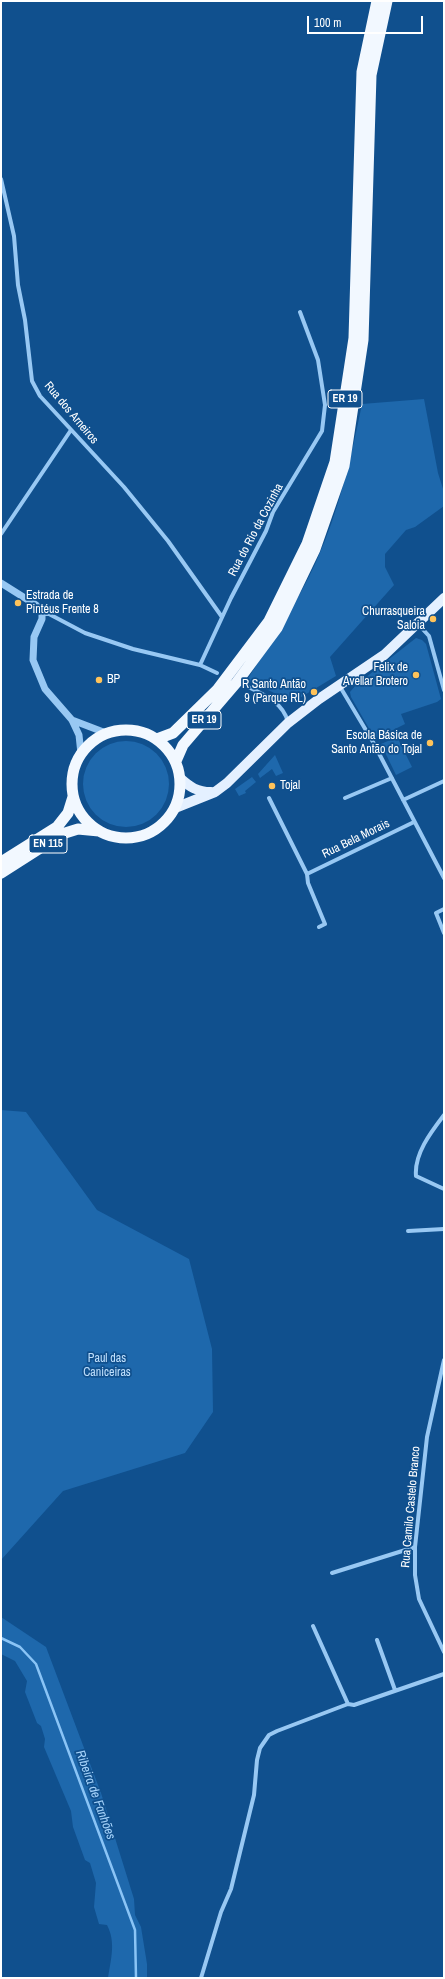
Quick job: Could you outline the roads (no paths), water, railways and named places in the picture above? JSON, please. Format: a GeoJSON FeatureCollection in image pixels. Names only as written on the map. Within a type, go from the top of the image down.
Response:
{"type":"FeatureCollection","features":[{"type":"Feature","properties":{"kind":"highway","name":"ER 19"},"geometry":{"type":"LineString","coordinates":[[157,739],[173,733],[216,690],[269,621],[307,544],[335,462],[354,338],[362,72],[377,1]]}},
{"type":"Feature","properties":{"kind":"highway","name":"ER 19"},"geometry":{"type":"LineString","coordinates":[[176,761],[183,745],[237,682],[280,620],[315,549],[344,466],[363,340],[371,74],[387,1]]}},
{"type":"Feature","properties":{"kind":"highway"},"geometry":{"type":"LineString","coordinates":[[121,730],[140,731],[157,739],[168,749],[176,761],[180,778],[179,794],[175,808],[163,824],[149,833],[132,838],[121,837],[100,831],[88,822],[79,810],[73,797],[72,778],[77,760],[88,745],[106,733],[121,730]]}},
{"type":"Feature","properties":{"kind":"highway","name":"EN 115"},"geometry":{"type":"LineString","coordinates":[[1,862],[57,827],[68,813],[73,797]]}},
{"type":"Feature","properties":{"kind":"highway","name":"EN 115"},"geometry":{"type":"LineString","coordinates":[[1,873],[62,834],[78,829],[100,831]]}},
{"type":"Feature","properties":{"kind":"main road"},"geometry":{"type":"LineString","coordinates":[[175,808],[215,792],[232,779],[288,723],[310,705],[384,655],[444,598]]}},
{"type":"Feature","properties":{"kind":"main road"},"geometry":{"type":"LineString","coordinates":[[180,778],[190,787],[201,792],[215,792]]}},
{"type":"Feature","properties":{"kind":"street","name":"Rua dos Arneiros"},"geometry":{"type":"LineString","coordinates":[[1,179],[14,236],[18,285],[25,320],[32,381],[40,396],[124,487],[168,541],[222,617]]}},
{"type":"Feature","properties":{"kind":"street","name":"Rua do Rio da Cozinha"},"geometry":{"type":"LineString","coordinates":[[200,665],[222,617],[266,531],[273,512],[322,431],[325,405],[318,360],[300,312]]}},
{"type":"Feature","properties":{"kind":"street"},"geometry":{"type":"LineString","coordinates":[[1,534],[71,430]]}},
{"type":"Feature","properties":{"kind":"street"},"geometry":{"type":"LineString","coordinates":[[1,583],[36,605],[42,614]]}},
{"type":"Feature","properties":{"kind":"street"},"geometry":{"type":"LineString","coordinates":[[42,614],[50,614],[85,633],[133,649],[200,665],[217,673]]}},
{"type":"Feature","properties":{"kind":"street"},"geometry":{"type":"LineString","coordinates":[[42,614],[34,637],[33,660],[45,689],[72,720],[79,735],[82,754]]}},
{"type":"Feature","properties":{"kind":"street"},"geometry":{"type":"LineString","coordinates":[[417,623],[429,636],[444,690]]}},
{"type":"Feature","properties":{"kind":"street"},"geometry":{"type":"LineString","coordinates":[[237,682],[276,702],[285,711],[288,723]]}},
{"type":"Feature","properties":{"kind":"street"},"geometry":{"type":"LineString","coordinates":[[339,685],[404,800],[444,878]]}},
{"type":"Feature","properties":{"kind":"street"},"geometry":{"type":"LineString","coordinates":[[72,720],[106,733]]}},
{"type":"Feature","properties":{"kind":"street"},"geometry":{"type":"LineString","coordinates":[[345,798],[392,778]]}},
{"type":"Feature","properties":{"kind":"street"},"geometry":{"type":"LineString","coordinates":[[404,800],[444,781]]}},
{"type":"Feature","properties":{"kind":"street"},"geometry":{"type":"LineString","coordinates":[[269,798],[307,874],[308,883],[325,924],[319,927]]}},
{"type":"Feature","properties":{"kind":"street","name":"Rua Bela Morais"},"geometry":{"type":"LineString","coordinates":[[307,874],[414,822]]}},
{"type":"Feature","properties":{"kind":"street"},"geometry":{"type":"LineString","coordinates":[[444,909],[436,913],[444,933]]}},
{"type":"Feature","properties":{"kind":"street"},"geometry":{"type":"LineString","coordinates":[[444,1115],[430,1134],[415,1166],[416,1176],[444,1189]]}},
{"type":"Feature","properties":{"kind":"street"},"geometry":{"type":"LineString","coordinates":[[408,1231],[444,1229]]}},
{"type":"Feature","properties":{"kind":"street","name":"Rua Camilo Castelo Branco"},"geometry":{"type":"LineString","coordinates":[[444,1360],[427,1436],[415,1547],[415,1575],[419,1599],[444,1652]]}},
{"type":"Feature","properties":{"kind":"street"},"geometry":{"type":"LineString","coordinates":[[332,1573],[415,1547]]}},
{"type":"Feature","properties":{"kind":"street"},"geometry":{"type":"LineString","coordinates":[[314,1626],[347,1702],[354,1705],[444,1674]]}},
{"type":"Feature","properties":{"kind":"street"},"geometry":{"type":"LineString","coordinates":[[377,1640],[395,1690]]}},
{"type":"Feature","properties":{"kind":"street"},"geometry":{"type":"LineString","coordinates":[[201,1978],[221,1912],[231,1889],[252,1802],[257,1760],[260,1748],[269,1735],[276,1731],[347,1702]]}},
{"type":"Feature","properties":{"kind":"waterway","name":"Ribeira de Fanhões"},"geometry":{"type":"LineString","coordinates":[[1,1638],[20,1647],[36,1664],[135,1930],[136,1978]]}},
{"type":"Feature","properties":{"kind":"place","name":"Estrada de Pintéus Frente 8"},"geometry":{"type":"Point","coordinates":[18,603]}},
{"type":"Feature","properties":{"kind":"place","name":"Churrasqueira Saloia"},"geometry":{"type":"Point","coordinates":[433,619]}},
{"type":"Feature","properties":{"kind":"place","name":"Felix de Avellar Brotero"},"geometry":{"type":"Point","coordinates":[416,675]}},
{"type":"Feature","properties":{"kind":"place","name":"BP"},"geometry":{"type":"Point","coordinates":[99,680]}},
{"type":"Feature","properties":{"kind":"place","name":"R Santo Antão 9 (Parque RL)"},"geometry":{"type":"Point","coordinates":[314,692]}},
{"type":"Feature","properties":{"kind":"place","name":"Escola Básica de Santo Antão do Tojal"},"geometry":{"type":"Point","coordinates":[430,743]}},
{"type":"Feature","properties":{"kind":"place","name":"Tojal"},"geometry":{"type":"Point","coordinates":[272,786]}},
{"type":"Feature","properties":{"kind":"park label","name":"Paul das Caniceiras"},"geometry":{"type":"Point","coordinates":[107,1366]}}]}
